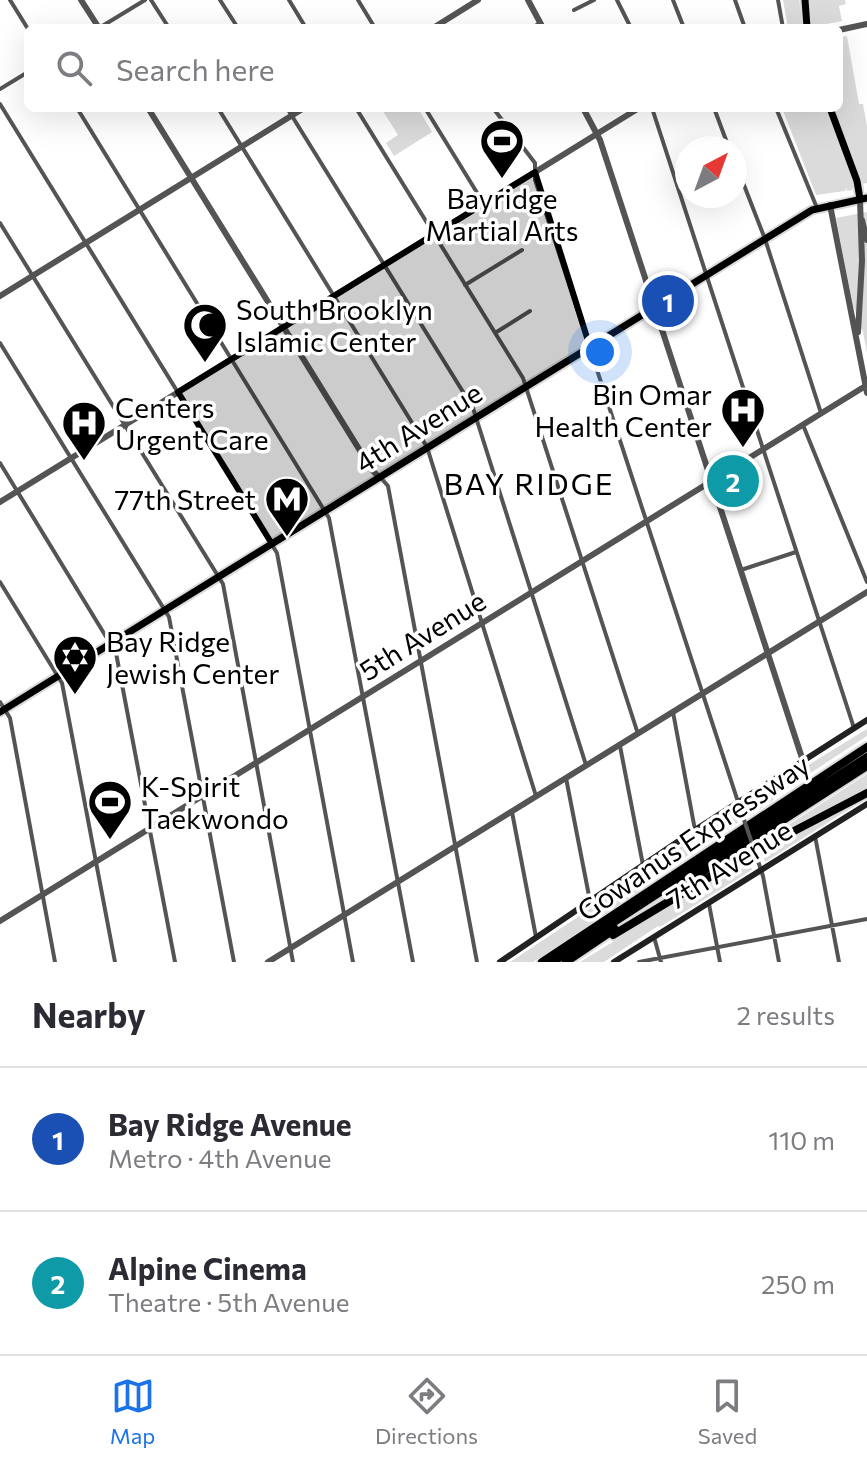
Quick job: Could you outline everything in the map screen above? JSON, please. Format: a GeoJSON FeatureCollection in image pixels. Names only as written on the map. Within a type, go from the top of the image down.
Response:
{"type":"FeatureCollection","features":[{"type":"Feature","properties":{"kind":"highway","name":"Gowanus Expressway"},"geometry":{"type":"LineString","coordinates":[[542,962],[867,747]]}},
{"type":"Feature","properties":{"kind":"highway"},"geometry":{"type":"LineString","coordinates":[[553,962],[867,757]]}},
{"type":"Feature","properties":{"kind":"highway","name":"Gowanus Expressway"},"geometry":{"type":"LineString","coordinates":[[569,962],[867,766]]}},
{"type":"Feature","properties":{"kind":"highway"},"geometry":{"type":"LineString","coordinates":[[569,962],[733,863],[867,793]]}},
{"type":"Feature","properties":{"kind":"highway"},"geometry":{"type":"LineString","coordinates":[[691,879],[778,816]]}},
{"type":"Feature","properties":{"kind":"main road"},"geometry":{"type":"LineString","coordinates":[[805,0],[807,24]]}},
{"type":"Feature","properties":{"kind":"main road"},"geometry":{"type":"LineString","coordinates":[[831,112],[863,199]]}},
{"type":"Feature","properties":{"kind":"main road","name":"4th Avenue"},"geometry":{"type":"LineString","coordinates":[[2,708],[817,208],[863,199]]}},
{"type":"Feature","properties":{"kind":"main road","name":"7th Avenue"},"geometry":{"type":"LineString","coordinates":[[500,962],[695,830],[867,720]]}},
{"type":"Feature","properties":{"kind":"main road","name":"7th Avenue"},"geometry":{"type":"LineString","coordinates":[[614,962],[867,804]]}},
{"type":"Feature","properties":{"kind":"street"},"geometry":{"type":"LineString","coordinates":[[10,0],[25,24]]}},
{"type":"Feature","properties":{"kind":"street"},"geometry":{"type":"LineString","coordinates":[[81,0],[96,24]]}},
{"type":"Feature","properties":{"kind":"street"},"geometry":{"type":"LineString","coordinates":[[106,24],[145,0]]}},
{"type":"Feature","properties":{"kind":"street"},"geometry":{"type":"LineString","coordinates":[[151,0],[166,24]]}},
{"type":"Feature","properties":{"kind":"street"},"geometry":{"type":"LineString","coordinates":[[220,0],[235,24]]}},
{"type":"Feature","properties":{"kind":"street"},"geometry":{"type":"LineString","coordinates":[[289,0],[304,24]]}},
{"type":"Feature","properties":{"kind":"street"},"geometry":{"type":"LineString","coordinates":[[438,24],[465,4],[478,0]]}},
{"type":"Feature","properties":{"kind":"street"},"geometry":{"type":"LineString","coordinates":[[528,0],[540,24]]}},
{"type":"Feature","properties":{"kind":"street"},"geometry":{"type":"LineString","coordinates":[[574,10],[594,0]]}},
{"type":"Feature","properties":{"kind":"street"},"geometry":{"type":"LineString","coordinates":[[617,0],[629,24]]}},
{"type":"Feature","properties":{"kind":"street"},"geometry":{"type":"LineString","coordinates":[[673,0],[682,24]]}},
{"type":"Feature","properties":{"kind":"street"},"geometry":{"type":"LineString","coordinates":[[735,0],[744,24]]}},
{"type":"Feature","properties":{"kind":"street"},"geometry":{"type":"LineString","coordinates":[[778,0],[782,24]]}},
{"type":"Feature","properties":{"kind":"street"},"geometry":{"type":"LineString","coordinates":[[361,1],[373,24]]}},
{"type":"Feature","properties":{"kind":"street"},"geometry":{"type":"LineString","coordinates":[[843,29],[867,24]]}},
{"type":"Feature","properties":{"kind":"street"},"geometry":{"type":"LineString","coordinates":[[0,89],[24,74]]}},
{"type":"Feature","properties":{"kind":"street"},"geometry":{"type":"LineString","coordinates":[[0,104],[277,553],[353,962]]}},
{"type":"Feature","properties":{"kind":"street"},"geometry":{"type":"LineString","coordinates":[[79,112],[326,510],[413,962]]}},
{"type":"Feature","properties":{"kind":"street"},"geometry":{"type":"LineString","coordinates":[[150,112],[372,470],[388,486],[477,962]]}},
{"type":"Feature","properties":{"kind":"street"},"geometry":{"type":"LineString","coordinates":[[220,112],[427,447],[536,796]]}},
{"type":"Feature","properties":{"kind":"street"},"geometry":{"type":"LineString","coordinates":[[290,112],[473,408],[586,765]]}},
{"type":"Feature","properties":{"kind":"street"},"geometry":{"type":"LineString","coordinates":[[0,296],[298,112]]}},
{"type":"Feature","properties":{"kind":"street"},"geometry":{"type":"LineString","coordinates":[[358,112],[523,378],[638,734]]}},
{"type":"Feature","properties":{"kind":"street"},"geometry":{"type":"LineString","coordinates":[[427,112],[484,204]]}},
{"type":"Feature","properties":{"kind":"street"},"geometry":{"type":"LineString","coordinates":[[496,112],[535,163],[535,180],[761,870],[779,962]]}},
{"type":"Feature","properties":{"kind":"street"},"geometry":{"type":"LineString","coordinates":[[585,112],[597,134],[655,306],[803,761]]}},
{"type":"Feature","properties":{"kind":"street"},"geometry":{"type":"LineString","coordinates":[[0,502],[633,112]]}},
{"type":"Feature","properties":{"kind":"street"},"geometry":{"type":"LineString","coordinates":[[653,112],[854,728]]}},
{"type":"Feature","properties":{"kind":"street"},"geometry":{"type":"LineString","coordinates":[[716,112],[724,136]]}},
{"type":"Feature","properties":{"kind":"street"},"geometry":{"type":"LineString","coordinates":[[778,112],[817,208]]}},
{"type":"Feature","properties":{"kind":"street"},"geometry":{"type":"LineString","coordinates":[[747,193],[821,413]]}},
{"type":"Feature","properties":{"kind":"street"},"geometry":{"type":"LineString","coordinates":[[858,340],[862,261],[859,209],[863,199]]}},
{"type":"Feature","properties":{"kind":"street"},"geometry":{"type":"LineString","coordinates":[[830,205],[867,388]]}},
{"type":"Feature","properties":{"kind":"street"},"geometry":{"type":"LineString","coordinates":[[859,209],[867,240]]}},
{"type":"Feature","properties":{"kind":"street"},"geometry":{"type":"LineString","coordinates":[[0,223],[223,584],[293,962]]}},
{"type":"Feature","properties":{"kind":"street"},"geometry":{"type":"LineString","coordinates":[[465,285],[522,250]]}},
{"type":"Feature","properties":{"kind":"street"},"geometry":{"type":"LineString","coordinates":[[495,333],[530,311]]}},
{"type":"Feature","properties":{"kind":"street"},"geometry":{"type":"LineString","coordinates":[[0,343],[169,617],[234,962]]}},
{"type":"Feature","properties":{"kind":"street","name":"5th Avenue"},"geometry":{"type":"LineString","coordinates":[[0,921],[821,413],[867,388]]}},
{"type":"Feature","properties":{"kind":"street"},"geometry":{"type":"LineString","coordinates":[[803,425],[867,582]]}},
{"type":"Feature","properties":{"kind":"street"},"geometry":{"type":"LineString","coordinates":[[0,463],[116,653],[175,962]]}},
{"type":"Feature","properties":{"kind":"street"},"geometry":{"type":"LineString","coordinates":[[741,570],[796,552]]}},
{"type":"Feature","properties":{"kind":"street"},"geometry":{"type":"LineString","coordinates":[[0,582],[62,683],[115,962]]}},
{"type":"Feature","properties":{"kind":"street"},"geometry":{"type":"LineString","coordinates":[[268,962],[867,592]]}},
{"type":"Feature","properties":{"kind":"street"},"geometry":{"type":"LineString","coordinates":[[2,708],[10,718],[55,962]]}},
{"type":"Feature","properties":{"kind":"street"},"geometry":{"type":"LineString","coordinates":[[673,712],[695,830]]}},
{"type":"Feature","properties":{"kind":"street"},"geometry":{"type":"LineString","coordinates":[[620,745],[643,865]]}},
{"type":"Feature","properties":{"kind":"street"},"geometry":{"type":"LineString","coordinates":[[566,778],[590,903]]}},
{"type":"Feature","properties":{"kind":"street"},"geometry":{"type":"LineString","coordinates":[[512,812],[536,939]]}},
{"type":"Feature","properties":{"kind":"street"},"geometry":{"type":"LineString","coordinates":[[815,836],[839,962]]}},
{"type":"Feature","properties":{"kind":"street"},"geometry":{"type":"LineString","coordinates":[[708,902],[720,962]]}},
{"type":"Feature","properties":{"kind":"street"},"geometry":{"type":"LineString","coordinates":[[639,962],[867,919]]}},
{"type":"Feature","properties":{"kind":"street"},"geometry":{"type":"LineString","coordinates":[[654,937],[661,960]]}},
{"type":"Feature","properties":{"kind":"highlighted area"},"geometry":{"type":"Polygon","coordinates":[[[535,172],[590,347],[272,544],[178,392],[535,172]]]}},
{"type":"Feature","properties":{"kind":"shaded area"},"geometry":{"type":"Polygon","coordinates":[[[783,0],[799,0],[802,24],[787,24],[783,0]]]}},
{"type":"Feature","properties":{"kind":"shaded area"},"geometry":{"type":"Polygon","coordinates":[[[809,0],[845,0],[846,4],[839,6],[842,21],[811,24],[809,0]]]}},
{"type":"Feature","properties":{"kind":"shaded area"},"geometry":{"type":"Polygon","coordinates":[[[843,36],[847,36],[859,104],[863,104],[867,126],[867,183],[853,186],[852,190],[847,191],[846,188],[845,191],[816,195],[784,112],[843,112],[843,36]]]}},
{"type":"Feature","properties":{"kind":"shaded area"},"geometry":{"type":"Polygon","coordinates":[[[384,112],[420,112],[432,132],[394,156],[386,143],[398,135],[384,112]]]}},
{"type":"Feature","properties":{"kind":"shaded area"},"geometry":{"type":"Polygon","coordinates":[[[867,212],[867,353],[853,305],[836,218],[867,212]]]}},
{"type":"Feature","properties":{"kind":"shaded area"},"geometry":{"type":"Polygon","coordinates":[[[867,729],[867,736],[750,816],[746,803],[867,729]]]}},
{"type":"Feature","properties":{"kind":"shaded area"},"geometry":{"type":"Polygon","coordinates":[[[867,774],[867,791],[759,846],[759,844],[867,774]]]}},
{"type":"Feature","properties":{"kind":"shaded area"},"geometry":{"type":"Polygon","coordinates":[[[867,798],[765,862],[762,853],[867,798]]]}},
{"type":"Feature","properties":{"kind":"shaded area"},"geometry":{"type":"Polygon","coordinates":[[[734,811],[738,823],[664,871],[617,907],[533,962],[510,962],[626,885],[628,887],[661,860],[734,811]]]}},
{"type":"Feature","properties":{"kind":"shaded area"},"geometry":{"type":"Polygon","coordinates":[[[750,860],[752,870],[604,962],[580,962],[619,938],[625,930],[750,860]]]}},
{"type":"Feature","properties":{"kind":"place","name":"Bayridge Martial Arts"},"geometry":{"type":"Point","coordinates":[502,180]}},
{"type":"Feature","properties":{"kind":"place","name":"Bay Ridge Avenue"},"geometry":{"type":"Point","coordinates":[668,301]}},
{"type":"Feature","properties":{"kind":"place","name":"South Brooklyn Islamic Center"},"geometry":{"type":"Point","coordinates":[205,364]}},
{"type":"Feature","properties":{"kind":"place","name":"Bin Omar Health Center"},"geometry":{"type":"Point","coordinates":[743,449]}},
{"type":"Feature","properties":{"kind":"place","name":"Centers Urgent Care"},"geometry":{"type":"Point","coordinates":[84,462]}},
{"type":"Feature","properties":{"kind":"place","name":"Alpine Cinema"},"geometry":{"type":"Point","coordinates":[733,481]}},
{"type":"Feature","properties":{"kind":"place","name":"77th Street"},"geometry":{"type":"Point","coordinates":[287,538]}},
{"type":"Feature","properties":{"kind":"place","name":"Bay Ridge Jewish Center"},"geometry":{"type":"Point","coordinates":[75,696]}},
{"type":"Feature","properties":{"kind":"place","name":"K-Spirit Taekwondo"},"geometry":{"type":"Point","coordinates":[110,841]}},
{"type":"Feature","properties":{"kind":"district","name":"BAY RIDGE"},"geometry":{"type":"Point","coordinates":[529,482]}}]}
